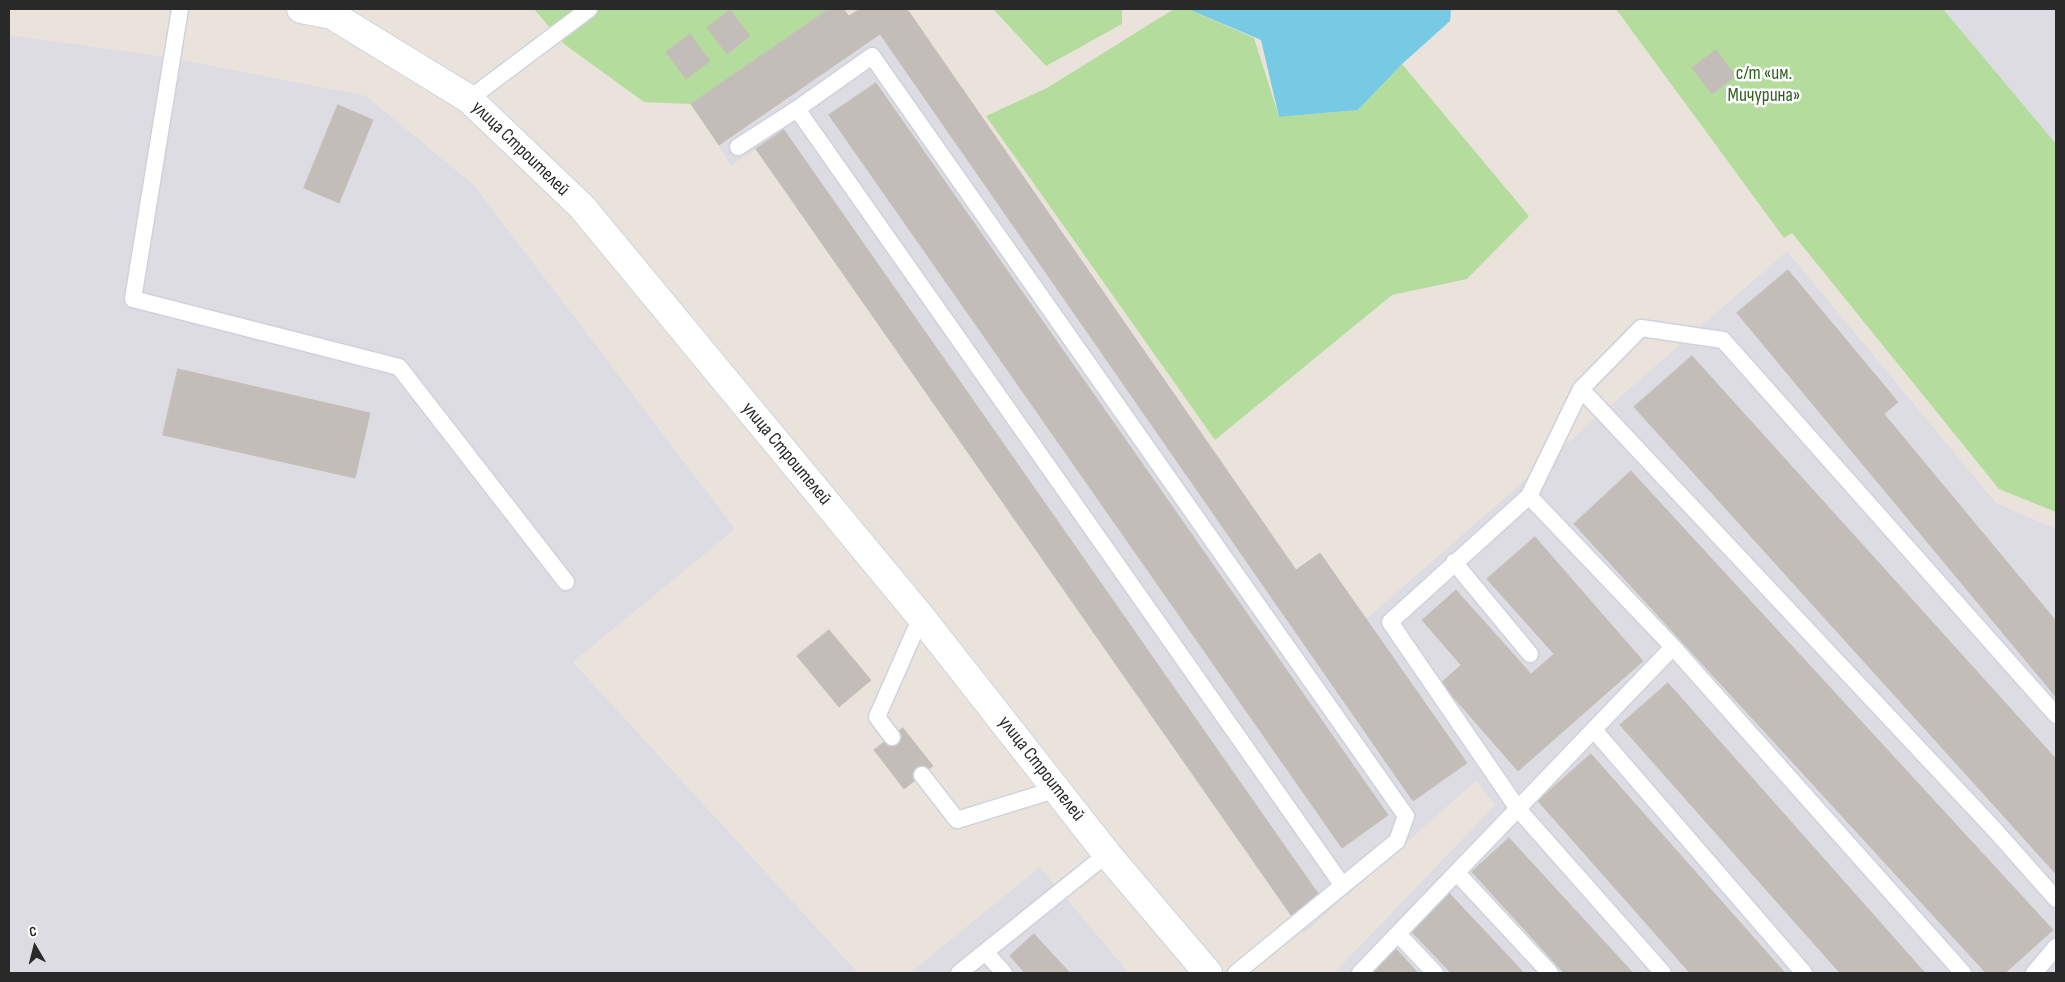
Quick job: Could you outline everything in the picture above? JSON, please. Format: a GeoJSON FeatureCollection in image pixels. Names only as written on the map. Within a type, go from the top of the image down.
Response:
{"type":"FeatureCollection","features":[{"type":"Feature","properties":{"kind":"main road","name":"улица Строителей"},"geometry":{"type":"LineString","coordinates":[[301,9],[334,12],[469,99],[582,208],[921,617],[1107,854],[1208,973]]}},
{"type":"Feature","properties":{"kind":"lane"},"geometry":{"type":"LineString","coordinates":[[180,9],[132,299],[399,367],[566,582]]}},
{"type":"Feature","properties":{"kind":"lane"},"geometry":{"type":"LineString","coordinates":[[469,99],[589,9]]}},
{"type":"Feature","properties":{"kind":"lane"},"geometry":{"type":"LineString","coordinates":[[738,147],[797,109],[872,56],[1406,816],[1397,840],[1236,973]]}},
{"type":"Feature","properties":{"kind":"lane"},"geometry":{"type":"LineString","coordinates":[[797,109],[1343,886]]}},
{"type":"Feature","properties":{"kind":"lane"},"geometry":{"type":"LineString","coordinates":[[1663,973],[1518,809],[1390,622],[1454,562],[1530,496],[1581,390],[1641,328],[1723,340],[2056,715]]}},
{"type":"Feature","properties":{"kind":"lane"},"geometry":{"type":"LineString","coordinates":[[1581,390],[1981,814],[2056,899]]}},
{"type":"Feature","properties":{"kind":"lane"},"geometry":{"type":"LineString","coordinates":[[1530,496],[1673,647],[1963,973]]}},
{"type":"Feature","properties":{"kind":"lane"},"geometry":{"type":"LineString","coordinates":[[1454,562],[1530,654]]}},
{"type":"Feature","properties":{"kind":"lane"},"geometry":{"type":"LineString","coordinates":[[892,737],[876,717],[921,617]]}},
{"type":"Feature","properties":{"kind":"lane"},"geometry":{"type":"LineString","coordinates":[[1360,973],[1673,647]]}},
{"type":"Feature","properties":{"kind":"lane"},"geometry":{"type":"LineString","coordinates":[[1594,730],[1804,973]]}},
{"type":"Feature","properties":{"kind":"lane"},"geometry":{"type":"LineString","coordinates":[[922,775],[957,820],[1057,789]]}},
{"type":"Feature","properties":{"kind":"lane"},"geometry":{"type":"LineString","coordinates":[[959,973],[1107,854]]}},
{"type":"Feature","properties":{"kind":"lane"},"geometry":{"type":"LineString","coordinates":[[1457,873],[1550,973]]}},
{"type":"Feature","properties":{"kind":"lane"},"geometry":{"type":"LineString","coordinates":[[1398,934],[1436,973]]}},
{"type":"Feature","properties":{"kind":"lane"},"geometry":{"type":"LineString","coordinates":[[985,952],[1004,973]]}},
{"type":"Feature","properties":{"kind":"lane"},"geometry":{"type":"LineString","coordinates":[[2034,973],[2054,956]]}},
{"type":"Feature","properties":{"kind":"shaded area"},"geometry":{"type":"Polygon","coordinates":[[[829,9],[843,9],[849,16],[860,9],[907,9],[1296,569],[1320,553],[1366,619],[1787,251],[1996,503],[2056,529],[2056,973],[1334,973],[1495,805],[1476,781],[1303,934],[756,150],[731,165],[691,104],[829,9]]]}},
{"type":"Feature","properties":{"kind":"shaded area"},"geometry":{"type":"Polygon","coordinates":[[[1910,9],[2056,9],[2056,195],[1910,9]]]}},
{"type":"Feature","properties":{"kind":"shaded area"},"geometry":{"type":"Polygon","coordinates":[[[9,35],[172,58],[366,96],[474,185],[735,529],[573,662],[858,973],[9,973],[9,35]]]}},
{"type":"Feature","properties":{"kind":"shaded area"},"geometry":{"type":"Polygon","coordinates":[[[1040,867],[1129,973],[910,973],[1040,867]]]}},
{"type":"Feature","properties":{"kind":"green space"},"geometry":{"type":"Polygon","coordinates":[[[534,9],[829,9],[691,104],[644,102],[564,44],[534,9]]]}},
{"type":"Feature","properties":{"kind":"green space"},"geometry":{"type":"Polygon","coordinates":[[[993,9],[1122,9],[1122,24],[1046,66],[993,9]]]}},
{"type":"Feature","properties":{"kind":"green space"},"geometry":{"type":"Polygon","coordinates":[[[1174,9],[1188,9],[1254,38],[1279,117],[1358,110],[1402,64],[1529,216],[1467,279],[1392,295],[1215,440],[986,116],[1047,88],[1174,9]]]}},
{"type":"Feature","properties":{"kind":"green space","name":"с/т «им. Мичурина»"},"geometry":{"type":"Polygon","coordinates":[[[1616,9],[1943,9],[2056,144],[2056,512],[1999,489],[1792,233],[1784,238],[1616,9]]]}},
{"type":"Feature","properties":{"kind":"water"},"geometry":{"type":"Polygon","coordinates":[[[1188,9],[1451,9],[1450,21],[1402,64],[1358,110],[1279,117],[1261,40],[1188,9]]]}},
{"type":"Feature","properties":{"kind":"building"},"geometry":{"type":"Polygon","coordinates":[[[829,9],[843,9],[849,16],[860,9],[907,9],[1296,570],[1320,553],[1467,763],[1413,801],[880,34],[719,145],[691,104],[829,9]]]}},
{"type":"Feature","properties":{"kind":"building"},"geometry":{"type":"Polygon","coordinates":[[[730,10],[750,36],[727,54],[707,28],[730,10]]]}},
{"type":"Feature","properties":{"kind":"building"},"geometry":{"type":"Polygon","coordinates":[[[690,34],[710,61],[686,79],[666,52],[690,34]]]}},
{"type":"Feature","properties":{"kind":"building"},"geometry":{"type":"Polygon","coordinates":[[[1716,50],[1736,76],[1712,94],[1692,68],[1716,50]]]}},
{"type":"Feature","properties":{"kind":"building"},"geometry":{"type":"Polygon","coordinates":[[[876,83],[1388,815],[1342,848],[829,115],[876,83]]]}},
{"type":"Feature","properties":{"kind":"building"},"geometry":{"type":"Polygon","coordinates":[[[338,105],[373,120],[339,203],[304,188],[338,105]]]}},
{"type":"Feature","properties":{"kind":"building"},"geometry":{"type":"Polygon","coordinates":[[[784,130],[1319,895],[1291,915],[756,149],[784,130]]]}},
{"type":"Feature","properties":{"kind":"building"},"geometry":{"type":"Polygon","coordinates":[[[1788,270],[1898,402],[1884,414],[2056,621],[2056,697],[1737,313],[1788,270]]]}},
{"type":"Feature","properties":{"kind":"building"},"geometry":{"type":"Polygon","coordinates":[[[1692,356],[2056,759],[2056,874],[1634,407],[1692,356]]]}},
{"type":"Feature","properties":{"kind":"building"},"geometry":{"type":"Polygon","coordinates":[[[178,369],[370,413],[355,478],[163,435],[178,369]]]}},
{"type":"Feature","properties":{"kind":"building"},"geometry":{"type":"Polygon","coordinates":[[[1631,471],[2053,930],[2005,973],[1986,973],[1574,524],[1631,471]]]}},
{"type":"Feature","properties":{"kind":"building"},"geometry":{"type":"Polygon","coordinates":[[[1535,537],[1643,661],[1518,771],[1441,683],[1461,665],[1422,620],[1456,590],[1531,674],[1554,654],[1487,579],[1535,537]]]}},
{"type":"Feature","properties":{"kind":"building"},"geometry":{"type":"Polygon","coordinates":[[[829,630],[871,680],[839,707],[797,656],[829,630]]]}},
{"type":"Feature","properties":{"kind":"building"},"geometry":{"type":"Polygon","coordinates":[[[1668,683],[1925,973],[1840,973],[1620,725],[1668,683]]]}},
{"type":"Feature","properties":{"kind":"building"},"geometry":{"type":"Polygon","coordinates":[[[903,728],[933,766],[904,789],[874,750],[903,728]]]}},
{"type":"Feature","properties":{"kind":"building"},"geometry":{"type":"Polygon","coordinates":[[[1591,754],[1785,973],[1690,973],[1538,801],[1591,754]]]}},
{"type":"Feature","properties":{"kind":"building"},"geometry":{"type":"Polygon","coordinates":[[[1509,838],[1633,973],[1564,973],[1472,872],[1509,838]]]}},
{"type":"Feature","properties":{"kind":"building"},"geometry":{"type":"Polygon","coordinates":[[[1449,893],[1524,973],[1451,973],[1410,930],[1449,893]]]}},
{"type":"Feature","properties":{"kind":"building"},"geometry":{"type":"Polygon","coordinates":[[[1034,934],[1070,973],[1025,973],[1010,956],[1034,934]]]}},
{"type":"Feature","properties":{"kind":"building"},"geometry":{"type":"Polygon","coordinates":[[[1396,949],[1418,973],[1370,973],[1396,949]]]}}]}
